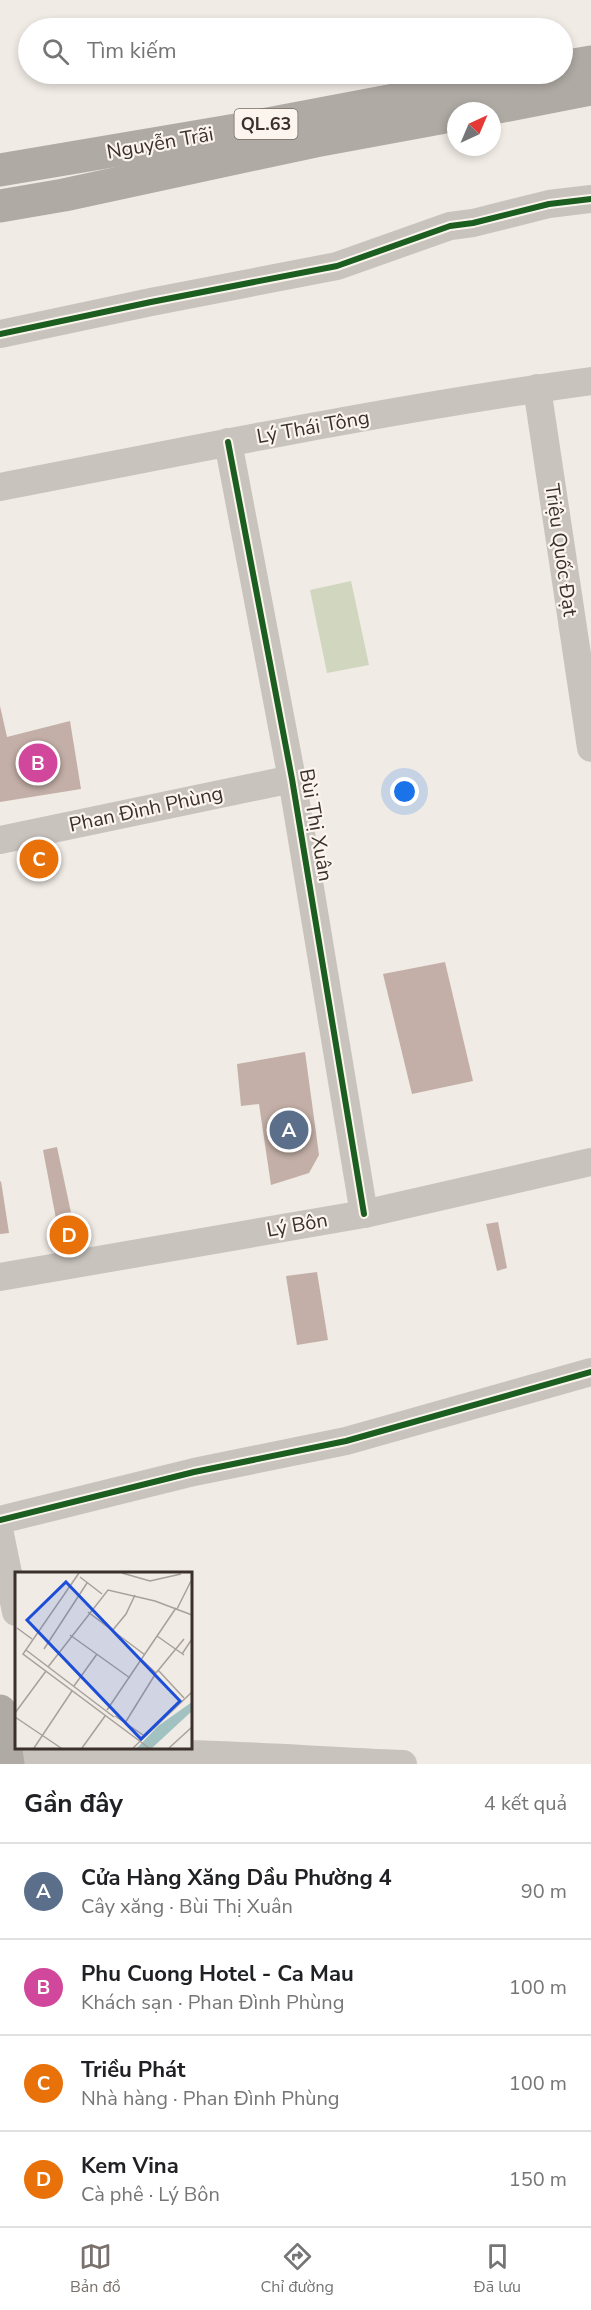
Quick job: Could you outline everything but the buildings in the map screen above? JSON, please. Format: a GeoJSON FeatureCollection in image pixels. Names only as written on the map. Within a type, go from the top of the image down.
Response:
{"type":"FeatureCollection","features":[{"type":"Feature","properties":{"kind":"highway"},"geometry":{"type":"LineString","coordinates":[[573,65],[591,62]]}},
{"type":"Feature","properties":{"kind":"highway","name":"Nguyễn Trãi"},"geometry":{"type":"LineString","coordinates":[[0,170],[236,130],[479,84]]}},
{"type":"Feature","properties":{"kind":"highway"},"geometry":{"type":"LineString","coordinates":[[501,107],[591,89]]}},
{"type":"Feature","properties":{"kind":"highway","name":"Nguyễn Trãi"},"geometry":{"type":"LineString","coordinates":[[0,206],[64,195],[315,141],[447,117]]}},
{"type":"Feature","properties":{"kind":"highway"},"geometry":{"type":"LineString","coordinates":[[0,1711],[5,1759]]}},
{"type":"Feature","properties":{"kind":"street"},"geometry":{"type":"LineString","coordinates":[[0,334],[336,266],[450,226],[473,223],[549,204],[591,200]]}},
{"type":"Feature","properties":{"kind":"street","name":"Lý Thái Tông"},"geometry":{"type":"LineString","coordinates":[[0,487],[228,442],[537,388],[591,381]]}},
{"type":"Feature","properties":{"kind":"street","name":"Triệu Quốc Đạt"},"geometry":{"type":"LineString","coordinates":[[537,388],[588,715],[591,748]]}},
{"type":"Feature","properties":{"kind":"street","name":"Bùi Thị Xuân"},"geometry":{"type":"LineString","coordinates":[[228,442],[292,779],[364,1214]]}},
{"type":"Feature","properties":{"kind":"street","name":"Phan Đình Phùng"},"geometry":{"type":"LineString","coordinates":[[0,840],[292,779]]}},
{"type":"Feature","properties":{"kind":"street","name":"Lý Bôn"},"geometry":{"type":"LineString","coordinates":[[0,1277],[364,1214],[591,1162]]}},
{"type":"Feature","properties":{"kind":"street"},"geometry":{"type":"LineString","coordinates":[[0,1520],[194,1472],[346,1441],[591,1372]]}},
{"type":"Feature","properties":{"kind":"street"},"geometry":{"type":"LineString","coordinates":[[0,1534],[15,1607]]}},
{"type":"Feature","properties":{"kind":"street"},"geometry":{"type":"LineString","coordinates":[[5,1759],[46,1751],[404,1764]]}},
{"type":"Feature","properties":{"kind":"green space"},"geometry":{"type":"Polygon","coordinates":[[[351,581],[369,665],[327,673],[310,590],[351,581]]]}},
{"type":"Feature","properties":{"kind":"cycle path"},"geometry":{"type":"LineString","coordinates":[[0,334],[337,266],[450,226],[473,223],[549,204],[591,199]]}},
{"type":"Feature","properties":{"kind":"cycle path"},"geometry":{"type":"LineString","coordinates":[[228,442],[292,779],[364,1214]]}},
{"type":"Feature","properties":{"kind":"cycle path"},"geometry":{"type":"LineString","coordinates":[[0,1520],[194,1472],[346,1441],[591,1372]]}},
{"type":"Feature","properties":{"kind":"place","name":"Phu Cuong Hotel - Ca Mau"},"geometry":{"type":"Point","coordinates":[38,763]}},
{"type":"Feature","properties":{"kind":"place","name":"Triều Phát"},"geometry":{"type":"Point","coordinates":[39,859]}},
{"type":"Feature","properties":{"kind":"place","name":"Cửa Hàng Xăng Dầu Phường 4"},"geometry":{"type":"Point","coordinates":[289,1130]}},
{"type":"Feature","properties":{"kind":"place","name":"Kem Vina"},"geometry":{"type":"Point","coordinates":[69,1235]}}]}
